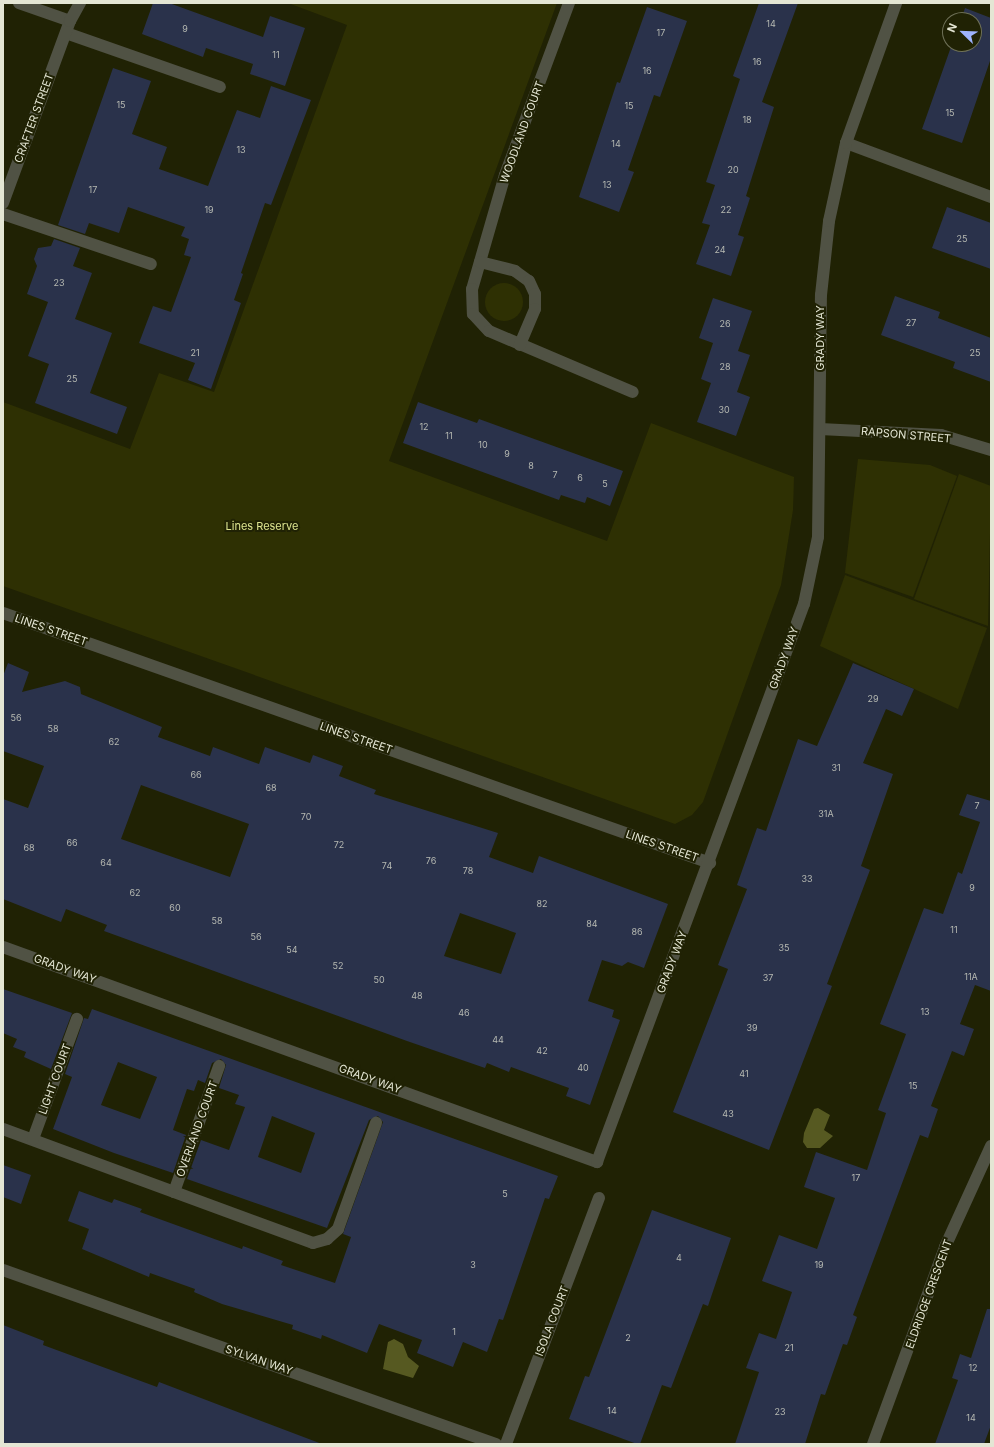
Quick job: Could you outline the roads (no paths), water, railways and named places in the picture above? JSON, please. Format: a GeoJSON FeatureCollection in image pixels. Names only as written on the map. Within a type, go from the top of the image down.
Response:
{"type":"FeatureCollection","features":[{"type":"Feature","properties":{"kind":"street"},"geometry":{"type":"LineString","coordinates":[[19,3],[70,21]]}},
{"type":"Feature","properties":{"kind":"street","name":"CRAFTER STREET"},"geometry":{"type":"LineString","coordinates":[[3,203],[70,21],[80,3]]}},
{"type":"Feature","properties":{"kind":"street","name":"WOODLAND COURT"},"geometry":{"type":"LineString","coordinates":[[568,3],[505,175],[472,289],[473,314],[489,331],[633,392]]}},
{"type":"Feature","properties":{"kind":"street","name":"GRADY WAY"},"geometry":{"type":"LineString","coordinates":[[3,947],[597,1162],[710,863],[804,604],[818,537],[821,295],[829,222],[846,143],[896,3]]}},
{"type":"Feature","properties":{"kind":"street"},"geometry":{"type":"LineString","coordinates":[[66,33],[220,87]]}},
{"type":"Feature","properties":{"kind":"street"},"geometry":{"type":"LineString","coordinates":[[846,143],[991,197]]}},
{"type":"Feature","properties":{"kind":"street"},"geometry":{"type":"LineString","coordinates":[[3,214],[151,264]]}},
{"type":"Feature","properties":{"kind":"street"},"geometry":{"type":"LineString","coordinates":[[480,262],[515,271],[529,281],[535,294],[536,309],[520,345]]}},
{"type":"Feature","properties":{"kind":"street","name":"RAPSON STREET"},"geometry":{"type":"LineString","coordinates":[[820,429],[941,435],[991,450]]}},
{"type":"Feature","properties":{"kind":"street","name":"LINES STREET"},"geometry":{"type":"LineString","coordinates":[[3,613],[710,863]]}},
{"type":"Feature","properties":{"kind":"street","name":"LIGHT COURT"},"geometry":{"type":"LineString","coordinates":[[33,1139],[77,1019]]}},
{"type":"Feature","properties":{"kind":"street","name":"OVERLAND COURT"},"geometry":{"type":"LineString","coordinates":[[174,1192],[219,1066]]}},
{"type":"Feature","properties":{"kind":"street"},"geometry":{"type":"LineString","coordinates":[[3,1129],[313,1243],[327,1239],[338,1229],[376,1123]]}},
{"type":"Feature","properties":{"kind":"street","name":"ELDRIDGE CRESCENT"},"geometry":{"type":"LineString","coordinates":[[874,1444],[945,1247],[991,1146]]}},
{"type":"Feature","properties":{"kind":"street","name":"ISOLA COURT"},"geometry":{"type":"LineString","coordinates":[[506,1444],[599,1198]]}},
{"type":"Feature","properties":{"kind":"street","name":"SYLVAN WAY"},"geometry":{"type":"LineString","coordinates":[[3,1270],[496,1444]]}},
{"type":"Feature","properties":{"kind":"park label","name":"Lines Reserve"},"geometry":{"type":"Point","coordinates":[262,526]}}]}
